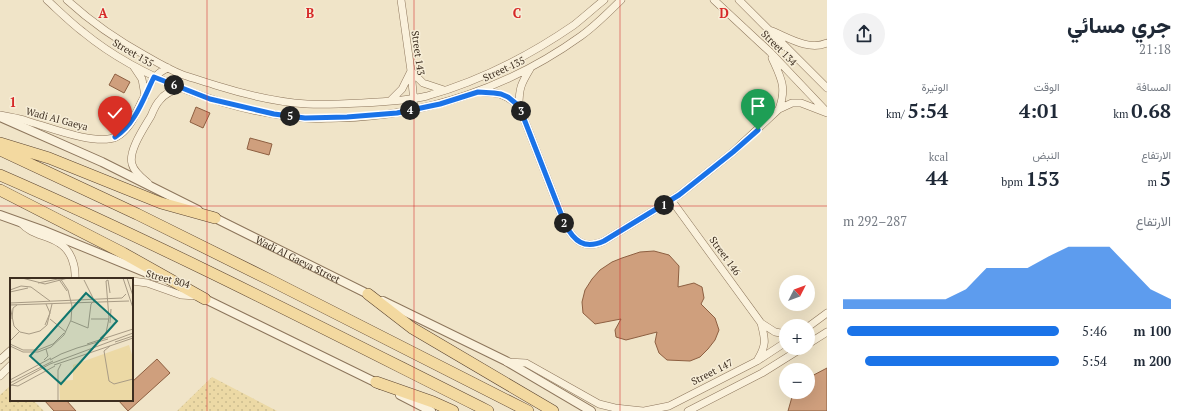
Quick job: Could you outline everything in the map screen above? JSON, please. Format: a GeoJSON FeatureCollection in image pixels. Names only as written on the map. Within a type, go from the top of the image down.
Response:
{"type":"FeatureCollection","features":[{"type":"Feature","properties":{"kind":"main road"},"geometry":{"type":"LineString","coordinates":[[0,143],[49,158],[161,203],[215,218]]}},
{"type":"Feature","properties":{"kind":"main road"},"geometry":{"type":"LineString","coordinates":[[0,150],[137,214],[528,411]]}},
{"type":"Feature","properties":{"kind":"main road"},"geometry":{"type":"LineString","coordinates":[[0,175],[75,208],[192,264],[488,411]]}},
{"type":"Feature","properties":{"kind":"main road"},"geometry":{"type":"LineString","coordinates":[[0,190],[123,253],[202,297]]}},
{"type":"Feature","properties":{"kind":"main road"},"geometry":{"type":"LineString","coordinates":[[368,294],[412,328],[553,411]]}},
{"type":"Feature","properties":{"kind":"main road"},"geometry":{"type":"LineString","coordinates":[[376,382],[433,402],[453,411]]}},
{"type":"Feature","properties":{"kind":"street","name":"Street 135"},"geometry":{"type":"LineString","coordinates":[[47,0],[83,33],[104,48],[154,77],[210,99],[274,114],[305,118],[372,116],[415,110],[478,92],[530,68],[582,36],[621,0]]}},
{"type":"Feature","properties":{"kind":"street","name":"Street 135"},"geometry":{"type":"LineString","coordinates":[[67,0],[94,24],[116,39],[183,75],[243,94],[275,100],[321,105],[414,98],[445,90],[477,79],[526,55],[575,24],[604,0]]}},
{"type":"Feature","properties":{"kind":"street","name":"Street 143"},"geometry":{"type":"LineString","coordinates":[[401,0],[415,110]]}},
{"type":"Feature","properties":{"kind":"street","name":"Street 134"},"geometry":{"type":"LineString","coordinates":[[714,0],[770,52],[827,112]]}},
{"type":"Feature","properties":{"kind":"street","name":"Street 134"},"geometry":{"type":"LineString","coordinates":[[739,0],[827,88]]}},
{"type":"Feature","properties":{"kind":"street"},"geometry":{"type":"LineString","coordinates":[[768,29],[808,45],[822,45],[827,43]]}},
{"type":"Feature","properties":{"kind":"street"},"geometry":{"type":"LineString","coordinates":[[770,52],[783,86],[782,100],[779,109]]}},
{"type":"Feature","properties":{"kind":"street"},"geometry":{"type":"LineString","coordinates":[[132,65],[142,79],[145,96]]}},
{"type":"Feature","properties":{"kind":"street"},"geometry":{"type":"LineString","coordinates":[[154,77],[160,71],[168,68]]}},
{"type":"Feature","properties":{"kind":"street"},"geometry":{"type":"LineString","coordinates":[[530,68],[521,85],[519,93],[519,106],[562,218],[574,238],[582,244],[587,245],[598,244],[604,241],[672,201],[733,152],[779,109],[792,103],[801,103],[827,112]]}},
{"type":"Feature","properties":{"kind":"street"},"geometry":{"type":"LineString","coordinates":[[390,101],[402,89],[411,71],[424,83],[445,90]]}},
{"type":"Feature","properties":{"kind":"street","name":"Wadi Al Gaeya"},"geometry":{"type":"LineString","coordinates":[[0,116],[26,120],[85,137],[108,139],[121,133],[132,121],[154,77]]}},
{"type":"Feature","properties":{"kind":"street"},"geometry":{"type":"LineString","coordinates":[[155,188],[133,167],[131,159],[138,139],[160,99],[170,91],[181,88]]}},
{"type":"Feature","properties":{"kind":"street"},"geometry":{"type":"LineString","coordinates":[[478,92],[501,94],[508,97],[519,106]]}},
{"type":"Feature","properties":{"kind":"street","name":"Wadi Al Gaeya Street"},"geometry":{"type":"LineString","coordinates":[[0,116],[155,188],[448,332],[506,362],[591,411]]}},
{"type":"Feature","properties":{"kind":"street","name":"Street 146"},"geometry":{"type":"LineString","coordinates":[[672,201],[761,323],[774,332],[779,333]]}},
{"type":"Feature","properties":{"kind":"street"},"geometry":{"type":"LineString","coordinates":[[0,214],[85,247],[202,297],[376,382],[427,409]]}},
{"type":"Feature","properties":{"kind":"street"},"geometry":{"type":"LineString","coordinates":[[19,221],[29,230],[64,246],[72,258],[75,278]]}},
{"type":"Feature","properties":{"kind":"street","name":"Street 804"},"geometry":{"type":"LineString","coordinates":[[133,280],[147,283],[181,295],[202,297]]}},
{"type":"Feature","properties":{"kind":"street"},"geometry":{"type":"LineString","coordinates":[[815,322],[827,313]]}},
{"type":"Feature","properties":{"kind":"street","name":"Street 146"},"geometry":{"type":"LineString","coordinates":[[757,361],[763,350],[765,339],[761,323]]}},
{"type":"Feature","properties":{"kind":"street"},"geometry":{"type":"LineString","coordinates":[[815,340],[827,332]]}},
{"type":"Feature","properties":{"kind":"street","name":"Street 147"},"geometry":{"type":"LineString","coordinates":[[506,362],[526,363],[599,404],[615,408],[643,411],[669,406],[757,361],[779,347]]}},
{"type":"Feature","properties":{"kind":"street"},"geometry":{"type":"LineString","coordinates":[[0,360],[10,351]]}},
{"type":"Feature","properties":{"kind":"street"},"geometry":{"type":"LineString","coordinates":[[688,411],[762,373],[791,355]]}},
{"type":"Feature","properties":{"kind":"street"},"geometry":{"type":"LineString","coordinates":[[0,376],[10,366]]}},
{"type":"Feature","properties":{"kind":"sand"},"geometry":{"type":"Polygon","coordinates":[[[212,377],[277,411],[177,411],[212,377]]]}},
{"type":"Feature","properties":{"kind":"sand"},"geometry":{"type":"Polygon","coordinates":[[[10,386],[10,401],[34,401],[44,411],[0,411],[0,395],[10,386]]]}},
{"type":"Feature","properties":{"kind":"building"},"geometry":{"type":"Polygon","coordinates":[[[115,74],[130,82],[124,93],[109,85],[115,74]]]}},
{"type":"Feature","properties":{"kind":"building"},"geometry":{"type":"Polygon","coordinates":[[[196,107],[210,113],[203,128],[190,122],[196,107]]]}},
{"type":"Feature","properties":{"kind":"building"},"geometry":{"type":"Polygon","coordinates":[[[250,138],[272,144],[269,155],[247,149],[250,138]]]}},
{"type":"Feature","properties":{"kind":"building"},"geometry":{"type":"Polygon","coordinates":[[[654,251],[669,255],[679,266],[678,287],[694,283],[702,287],[704,298],[701,304],[715,318],[719,330],[715,340],[708,349],[700,357],[690,361],[667,360],[659,353],[655,342],[657,332],[626,340],[616,337],[615,330],[621,319],[595,324],[583,313],[582,302],[585,290],[600,270],[612,262],[622,258],[640,252],[654,251]]]}},
{"type":"Feature","properties":{"kind":"building"},"geometry":{"type":"Polygon","coordinates":[[[157,359],[170,373],[128,411],[119,401],[133,401],[133,381],[157,359]]]}},
{"type":"Feature","properties":{"kind":"building"},"geometry":{"type":"Polygon","coordinates":[[[827,368],[827,411],[788,411],[791,399],[815,399],[815,374],[827,368]]]}},
{"type":"Feature","properties":{"kind":"building"},"geometry":{"type":"Polygon","coordinates":[[[45,401],[67,401],[76,411],[54,411],[45,401]]]}},
{"type":"Feature","properties":{"kind":"route"},"geometry":{"type":"LineString","coordinates":[[115,137],[132,121],[154,77],[210,99],[274,114],[305,118],[372,116],[397,113],[440,104],[478,92],[501,94],[508,97],[519,106],[559,212],[574,238],[582,244],[587,245],[598,244],[604,241],[672,201],[758,130]]}}]}
